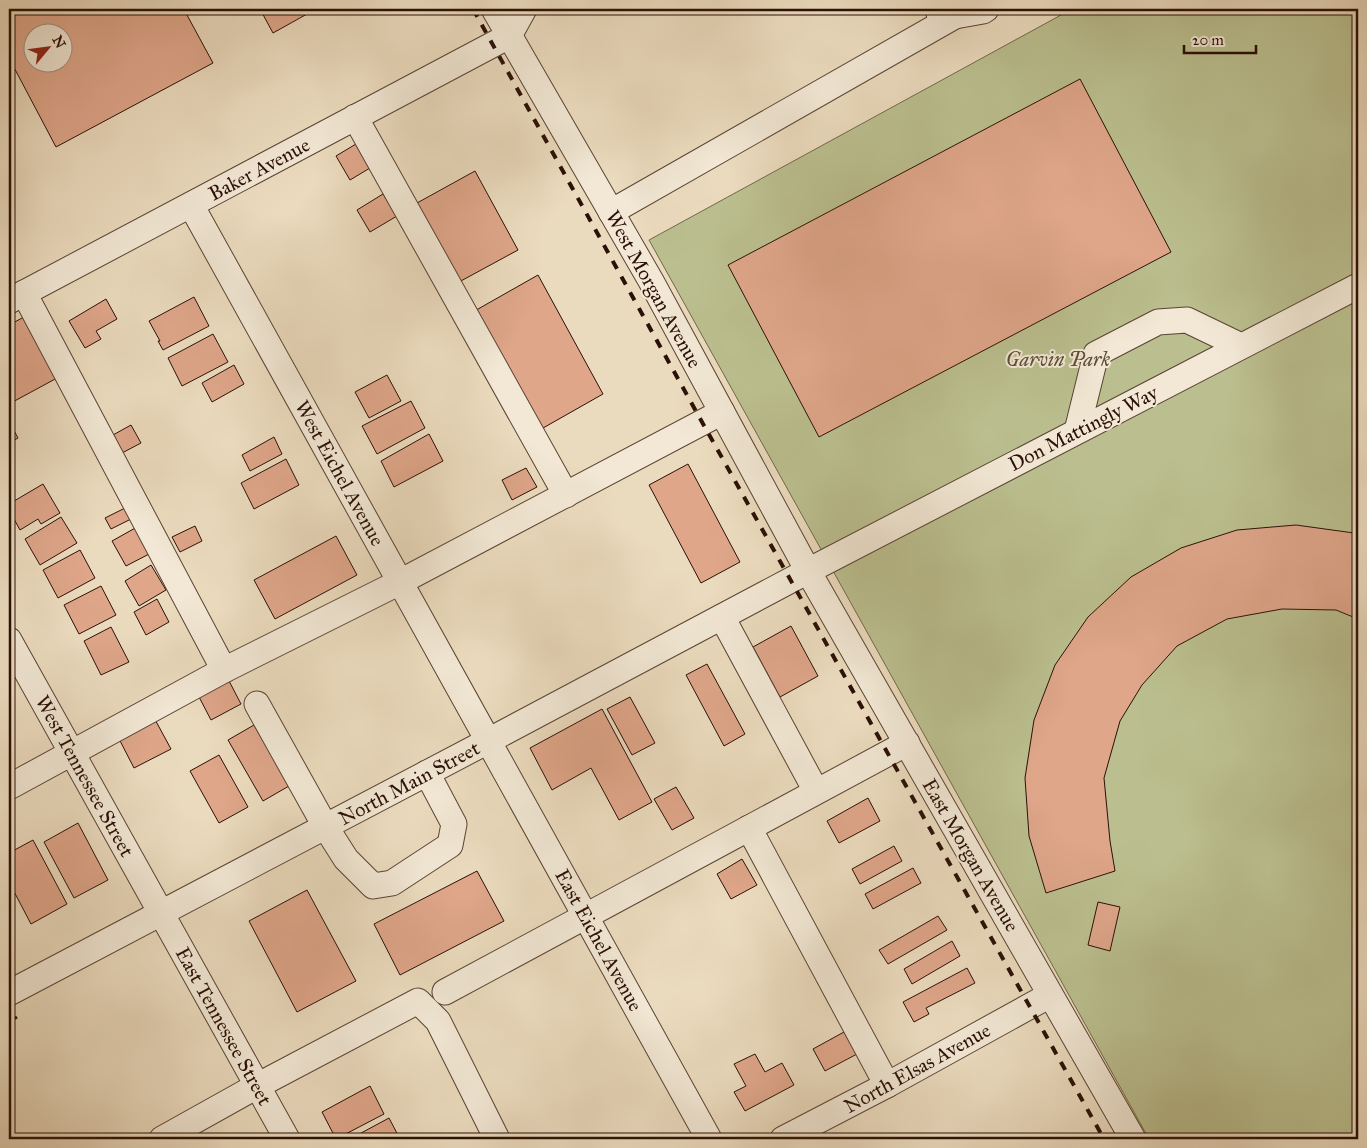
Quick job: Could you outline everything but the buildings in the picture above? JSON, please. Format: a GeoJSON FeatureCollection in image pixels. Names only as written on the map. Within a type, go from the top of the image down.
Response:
{"type":"FeatureCollection","features":[{"type":"Feature","properties":{"kind":"street","name":"West Morgan Avenue"},"geometry":{"type":"LineString","coordinates":[[494,9],[651,281],[808,571]]}},
{"type":"Feature","properties":{"kind":"street"},"geometry":{"type":"LineString","coordinates":[[509,36],[524,9]]}},
{"type":"Feature","properties":{"kind":"street"},"geometry":{"type":"LineString","coordinates":[[610,212],[946,12],[983,11],[986,9]]}},
{"type":"Feature","properties":{"kind":"street","name":"Baker Avenue"},"geometry":{"type":"LineString","coordinates":[[16,297],[509,36]]}},
{"type":"Feature","properties":{"kind":"street"},"geometry":{"type":"LineString","coordinates":[[355,118],[566,495]]}},
{"type":"Feature","properties":{"kind":"street","name":"West Eichel Avenue"},"geometry":{"type":"LineString","coordinates":[[191,205],[488,741]]}},
{"type":"Feature","properties":{"kind":"street","name":"Don Mattingly Way"},"geometry":{"type":"LineString","coordinates":[[808,571],[1358,286]]}},
{"type":"Feature","properties":{"kind":"street"},"geometry":{"type":"LineString","coordinates":[[16,297],[224,670]]}},
{"type":"Feature","properties":{"kind":"street"},"geometry":{"type":"LineString","coordinates":[[1078,431],[1096,354],[1149,326],[1158,322],[1187,320],[1240,346]]}},
{"type":"Feature","properties":{"kind":"street"},"geometry":{"type":"LineString","coordinates":[[9,787],[224,670],[400,582],[722,412]]}},
{"type":"Feature","properties":{"kind":"street","name":"North Main Street"},"geometry":{"type":"LineString","coordinates":[[9,993],[808,571]]}},
{"type":"Feature","properties":{"kind":"street","name":"East Morgan Avenue"},"geometry":{"type":"LineString","coordinates":[[808,571],[1133,1139]]}},
{"type":"Feature","properties":{"kind":"street"},"geometry":{"type":"LineString","coordinates":[[722,617],[816,791]]}},
{"type":"Feature","properties":{"kind":"street","name":"West Tennessee Street"},"geometry":{"type":"LineString","coordinates":[[9,640],[160,913]]}},
{"type":"Feature","properties":{"kind":"street"},"geometry":{"type":"LineString","coordinates":[[257,704],[325,826],[346,859],[373,886],[392,883],[450,845],[454,824],[427,773]]}},
{"type":"Feature","properties":{"kind":"street","name":"East Eichel Avenue"},"geometry":{"type":"LineString","coordinates":[[488,741],[709,1139]]}},
{"type":"Feature","properties":{"kind":"street"},"geometry":{"type":"LineString","coordinates":[[445,992],[907,743]]}},
{"type":"Feature","properties":{"kind":"street"},"geometry":{"type":"LineString","coordinates":[[749,828],[887,1085]]}},
{"type":"Feature","properties":{"kind":"street","name":"East Tennessee Street"},"geometry":{"type":"LineString","coordinates":[[160,913],[287,1139]]}},
{"type":"Feature","properties":{"kind":"street","name":"North Elsas Avenue"},"geometry":{"type":"LineString","coordinates":[[783,1139],[887,1085],[1050,995]]}},
{"type":"Feature","properties":{"kind":"street"},"geometry":{"type":"LineString","coordinates":[[162,1139],[418,1000],[438,1021],[497,1139]]}},
{"type":"Feature","properties":{"kind":"green space","name":"Garvin Park"},"geometry":{"type":"Polygon","coordinates":[[[1072,9],[1358,9],[1358,1139],[1149,1139],[649,240],[1072,9]]]}},
{"type":"Feature","properties":{"kind":"railway"},"geometry":{"type":"LineString","coordinates":[[473,9],[1104,1139]]}}]}
